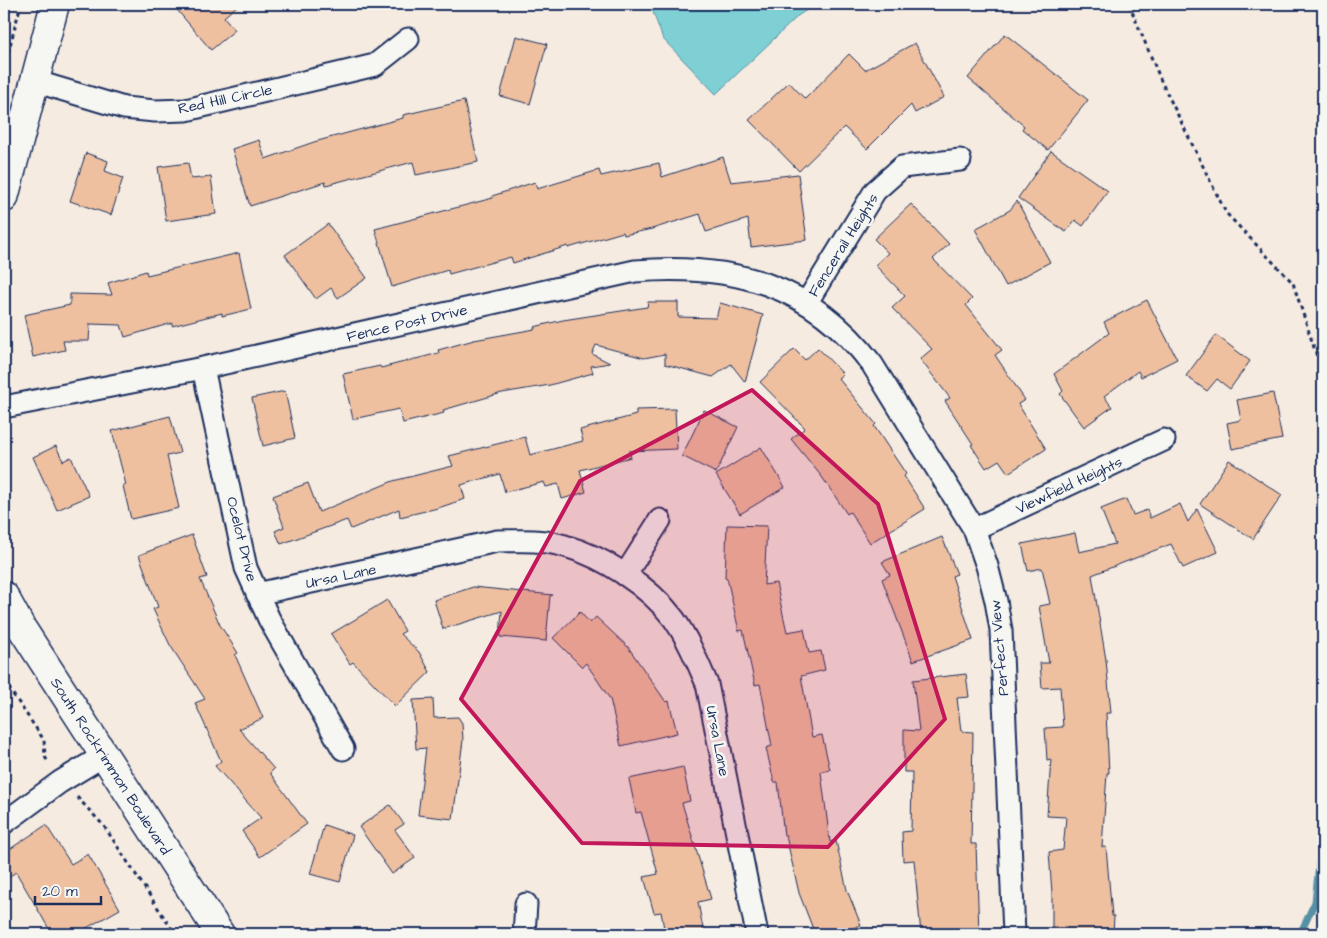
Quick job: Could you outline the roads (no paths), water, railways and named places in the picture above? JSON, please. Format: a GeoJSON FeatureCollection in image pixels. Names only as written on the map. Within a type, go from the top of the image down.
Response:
{"type":"FeatureCollection","features":[{"type":"Feature","properties":{"kind":"main road"},"geometry":{"type":"LineString","coordinates":[[4,198],[55,4]]}},
{"type":"Feature","properties":{"kind":"main road","name":"South Rockrimmon Boulevard"},"geometry":{"type":"LineString","coordinates":[[4,596],[21,627],[103,756],[220,934]]}},
{"type":"Feature","properties":{"kind":"street","name":"Red Hill Circle"},"geometry":{"type":"LineString","coordinates":[[34,82],[124,108],[155,111],[186,110],[375,65],[408,39]]}},
{"type":"Feature","properties":{"kind":"street","name":"Fencerail Heights"},"geometry":{"type":"LineString","coordinates":[[807,302],[875,191],[902,167],[960,160]]}},
{"type":"Feature","properties":{"kind":"street","name":"Fence Post Drive"},"geometry":{"type":"LineString","coordinates":[[4,407],[204,368],[635,271],[676,268],[715,270],[749,278],[807,302]]}},
{"type":"Feature","properties":{"kind":"street","name":"Perfect View"},"geometry":{"type":"LineString","coordinates":[[807,302],[835,322],[856,343],[872,364],[974,529],[987,566],[1001,630],[1014,934]]}},
{"type":"Feature","properties":{"kind":"street","name":"Ocelot Drive"},"geometry":{"type":"LineString","coordinates":[[204,368],[246,568],[257,594],[322,715],[343,749]]}},
{"type":"Feature","properties":{"kind":"street","name":"Viewfield Heights"},"geometry":{"type":"LineString","coordinates":[[974,529],[1164,440]]}},
{"type":"Feature","properties":{"kind":"street"},"geometry":{"type":"LineString","coordinates":[[625,575],[660,520]]}},
{"type":"Feature","properties":{"kind":"street","name":"Ursa Lane"},"geometry":{"type":"LineString","coordinates":[[257,594],[496,541],[530,540],[564,545],[594,556],[625,575],[674,618],[693,650],[707,684],[757,934]]}},
{"type":"Feature","properties":{"kind":"street"},"geometry":{"type":"LineString","coordinates":[[4,823],[64,780],[103,756]]}},
{"type":"Feature","properties":{"kind":"street"},"geometry":{"type":"LineString","coordinates":[[524,934],[526,904]]}},
{"type":"Feature","properties":{"kind":"water"},"geometry":{"type":"Polygon","coordinates":[[[650,4],[816,4],[799,15],[716,94],[663,39],[650,4]]]}},
{"type":"Feature","properties":{"kind":"waterway"},"geometry":{"type":"LineString","coordinates":[[1300,934],[1315,902],[1323,827]]}}]}
